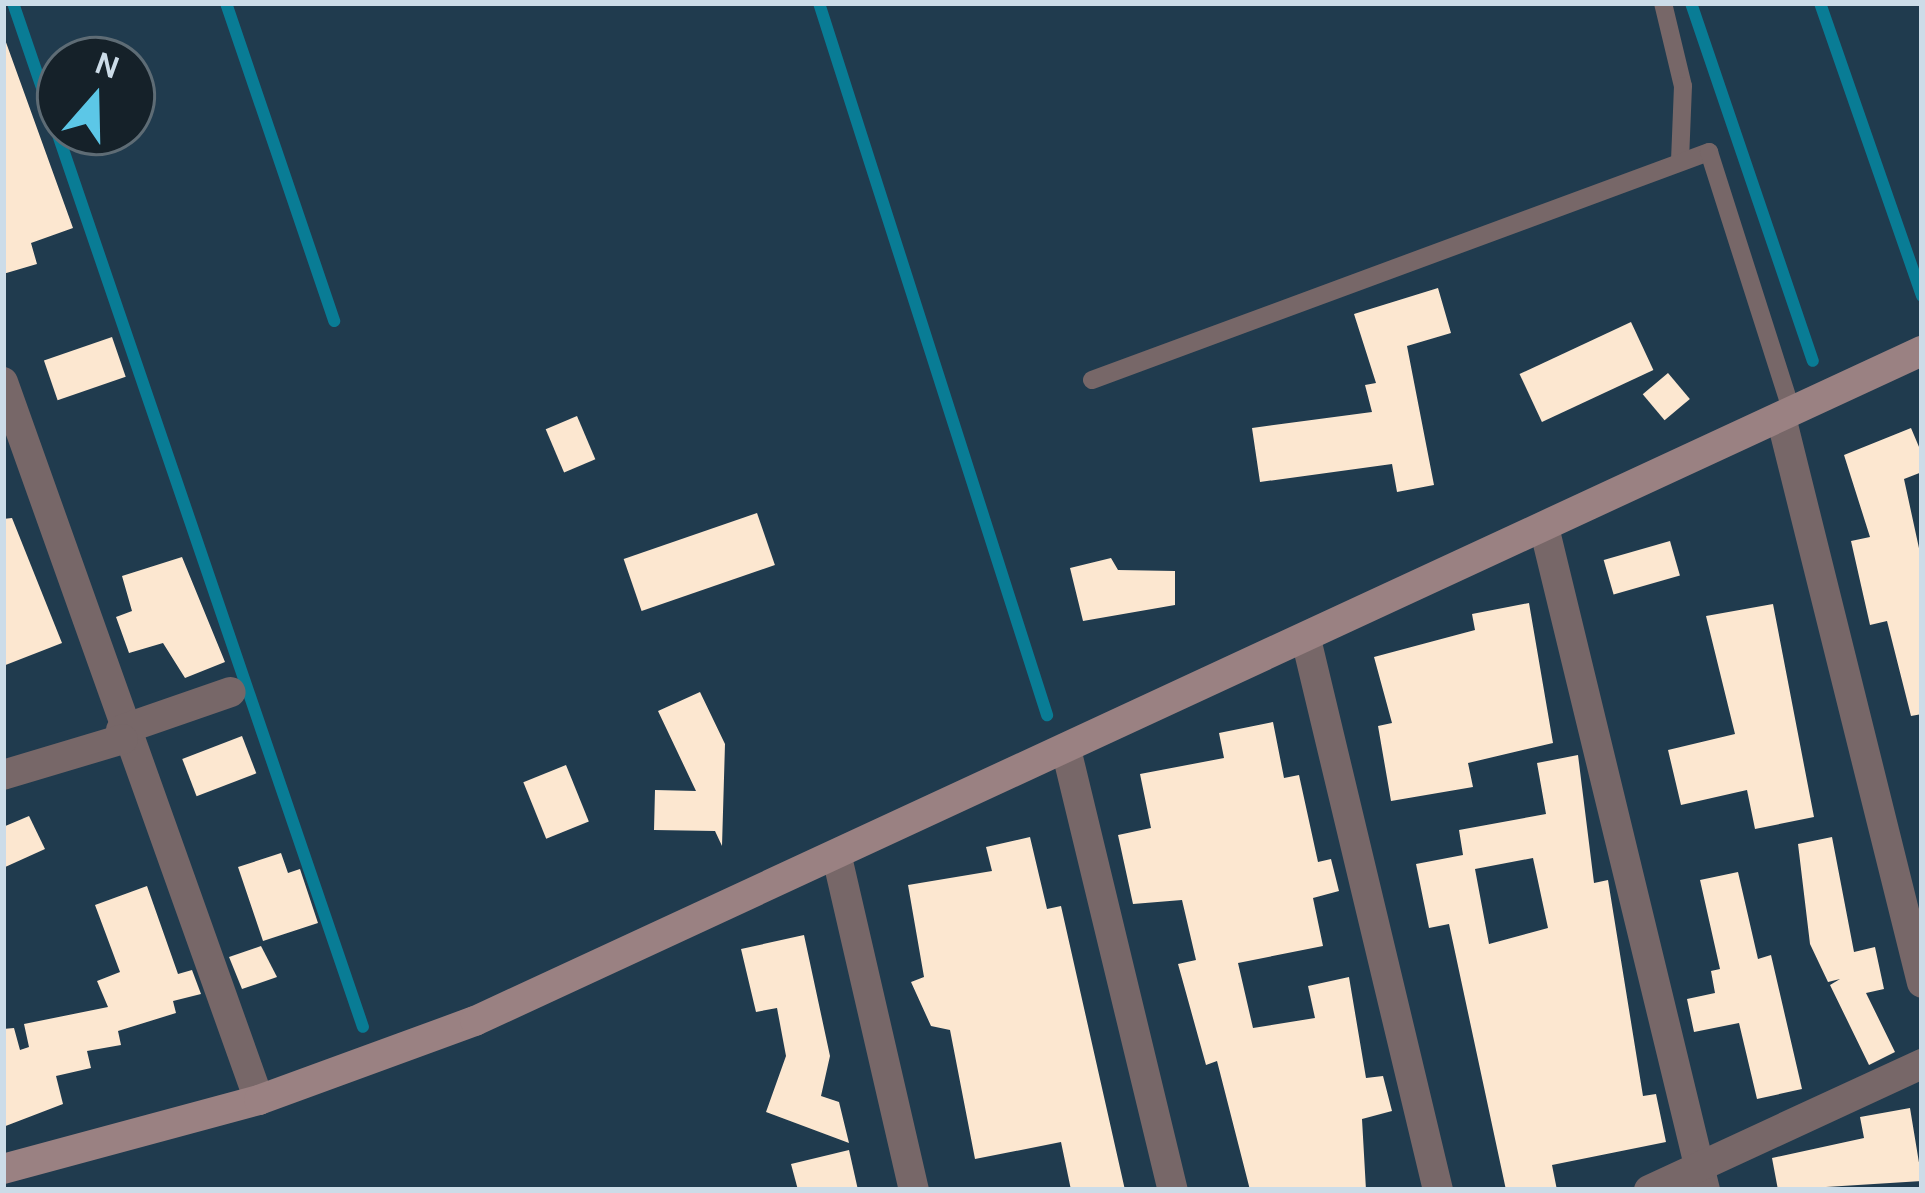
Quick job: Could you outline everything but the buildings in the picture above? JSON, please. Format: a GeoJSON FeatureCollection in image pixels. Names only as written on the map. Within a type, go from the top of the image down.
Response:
{"type":"FeatureCollection","features":[{"type":"Feature","properties":{"kind":"street"},"geometry":{"type":"LineString","coordinates":[[3,1169],[259,1100],[475,1022],[1922,351]]}},
{"type":"Feature","properties":{"kind":"street"},"geometry":{"type":"LineString","coordinates":[[3,382],[122,734],[259,1100]]}},
{"type":"Feature","properties":{"kind":"street"},"geometry":{"type":"LineString","coordinates":[[1787,414],[1922,982]]}},
{"type":"Feature","properties":{"kind":"street"},"geometry":{"type":"LineString","coordinates":[[1544,526],[1703,1178]]}},
{"type":"Feature","properties":{"kind":"street"},"geometry":{"type":"LineString","coordinates":[[1306,639],[1438,1190]]}},
{"type":"Feature","properties":{"kind":"street"},"geometry":{"type":"LineString","coordinates":[[3,775],[231,692]]}},
{"type":"Feature","properties":{"kind":"street"},"geometry":{"type":"LineString","coordinates":[[1066,748],[1174,1190]]}},
{"type":"Feature","properties":{"kind":"street"},"geometry":{"type":"LineString","coordinates":[[837,857],[914,1190]]}},
{"type":"Feature","properties":{"kind":"street"},"geometry":{"type":"LineString","coordinates":[[1649,1190],[1703,1178],[1922,1064]]}},
{"type":"Feature","properties":{"kind":"lane"},"geometry":{"type":"LineString","coordinates":[[1663,3],[1683,86],[1681,162]]}},
{"type":"Feature","properties":{"kind":"lane"},"geometry":{"type":"LineString","coordinates":[[1092,380],[1708,152],[1787,414]]}},
{"type":"Feature","properties":{"kind":"waterway"},"geometry":{"type":"LineString","coordinates":[[13,3],[363,1027]]}},
{"type":"Feature","properties":{"kind":"waterway"},"geometry":{"type":"LineString","coordinates":[[226,3],[334,321]]}},
{"type":"Feature","properties":{"kind":"waterway"},"geometry":{"type":"LineString","coordinates":[[819,3],[1047,715]]}},
{"type":"Feature","properties":{"kind":"waterway"},"geometry":{"type":"LineString","coordinates":[[1691,3],[1813,361]]}},
{"type":"Feature","properties":{"kind":"waterway"},"geometry":{"type":"LineString","coordinates":[[1820,3],[1922,296]]}}]}
